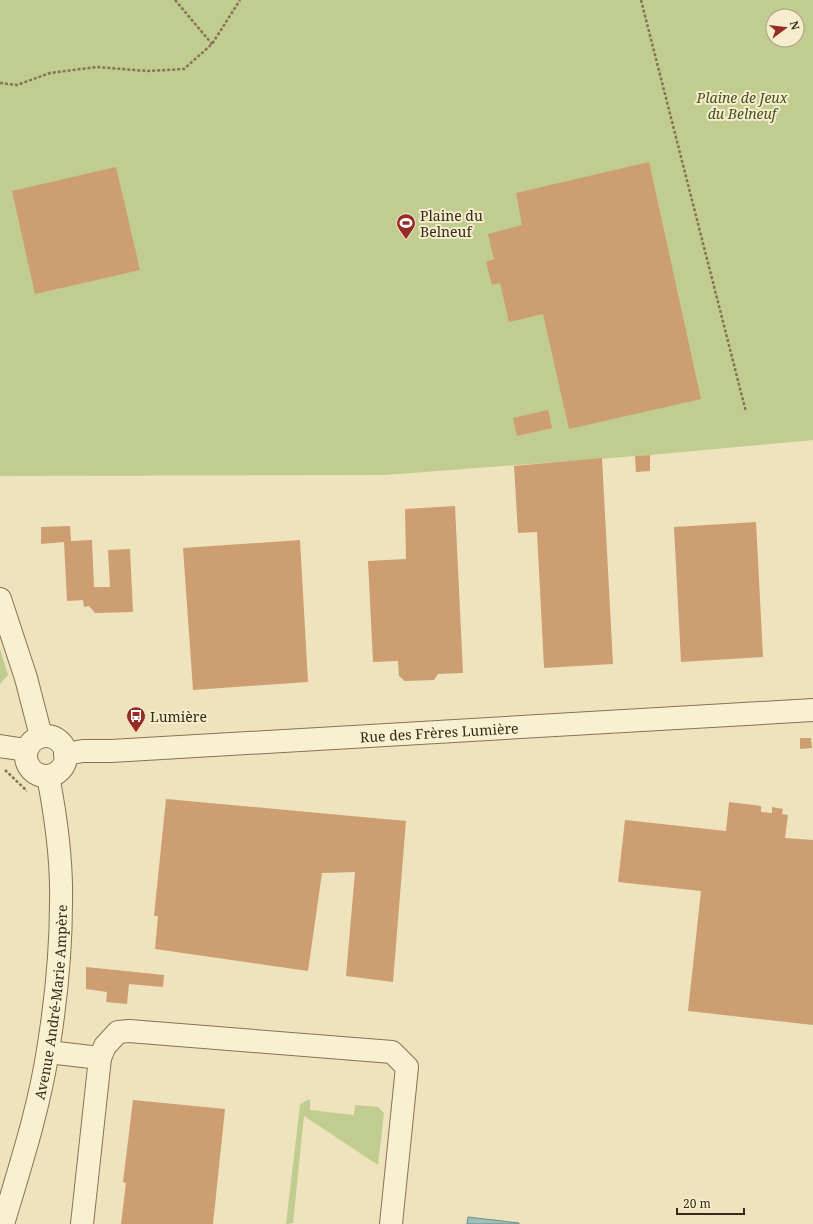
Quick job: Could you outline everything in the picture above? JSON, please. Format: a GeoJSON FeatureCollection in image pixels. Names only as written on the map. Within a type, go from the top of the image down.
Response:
{"type":"FeatureCollection","features":[{"type":"Feature","properties":{"kind":"street"},"geometry":{"type":"LineString","coordinates":[[0,599],[26,678],[34,743],[27,763],[35,773],[48,776],[61,768],[65,759],[64,748],[52,737],[34,743],[0,746]]}},
{"type":"Feature","properties":{"kind":"street","name":"Rue des Frères Lumière"},"geometry":{"type":"LineString","coordinates":[[65,754],[813,710]]}},
{"type":"Feature","properties":{"kind":"street","name":"Avenue André-Marie Ampère"},"geometry":{"type":"LineString","coordinates":[[3,1224],[25,1148],[48,1052],[59,965],[61,901],[57,827],[48,776]]}},
{"type":"Feature","properties":{"kind":"street"},"geometry":{"type":"LineString","coordinates":[[82,1224],[100,1058],[105,1046],[118,1032],[129,1031],[392,1052],[407,1067],[391,1224]]}},
{"type":"Feature","properties":{"kind":"street"},"geometry":{"type":"LineString","coordinates":[[48,1052],[100,1058]]}},
{"type":"Feature","properties":{"kind":"path"},"geometry":{"type":"LineString","coordinates":[[175,0],[212,44]]}},
{"type":"Feature","properties":{"kind":"path"},"geometry":{"type":"LineString","coordinates":[[0,83],[17,85],[50,73],[97,67],[147,71],[184,69],[212,44],[240,0]]}},
{"type":"Feature","properties":{"kind":"path"},"geometry":{"type":"LineString","coordinates":[[641,0],[746,412]]}},
{"type":"Feature","properties":{"kind":"path"},"geometry":{"type":"LineString","coordinates":[[0,766],[33,796]]}},
{"type":"Feature","properties":{"kind":"green space","name":"Plaine du Belneuf"},"geometry":{"type":"Polygon","coordinates":[[[0,0],[813,0],[813,440],[650,455],[385,475],[0,476],[0,0]]]}},
{"type":"Feature","properties":{"kind":"green space"},"geometry":{"type":"Polygon","coordinates":[[[0,649],[8,675],[0,684],[0,649]]]}},
{"type":"Feature","properties":{"kind":"green space"},"geometry":{"type":"Polygon","coordinates":[[[310,1099],[310,1110],[354,1115],[355,1105],[378,1107],[384,1113],[378,1165],[304,1116],[293,1223],[286,1224],[300,1105],[310,1099]]]}},
{"type":"Feature","properties":{"kind":"water"},"geometry":{"type":"Polygon","coordinates":[[[468,1217],[519,1223],[519,1224],[467,1224],[468,1217]]]}},
{"type":"Feature","properties":{"kind":"building"},"geometry":{"type":"Polygon","coordinates":[[[649,162],[701,399],[569,429],[543,314],[509,322],[500,283],[492,285],[486,262],[494,259],[488,234],[522,225],[516,193],[649,162]]]}},
{"type":"Feature","properties":{"kind":"building"},"geometry":{"type":"Polygon","coordinates":[[[116,167],[140,270],[35,294],[12,191],[116,167]]]}},
{"type":"Feature","properties":{"kind":"building"},"geometry":{"type":"Polygon","coordinates":[[[548,410],[552,428],[517,436],[513,418],[548,410]]]}},
{"type":"Feature","properties":{"kind":"building"},"geometry":{"type":"Polygon","coordinates":[[[650,455],[650,471],[636,472],[635,456],[650,455]]]}},
{"type":"Feature","properties":{"kind":"building"},"geometry":{"type":"Polygon","coordinates":[[[602,458],[613,664],[544,668],[537,532],[518,533],[514,466],[602,458]]]}},
{"type":"Feature","properties":{"kind":"building"},"geometry":{"type":"Polygon","coordinates":[[[455,506],[463,673],[438,674],[434,680],[405,681],[399,676],[398,661],[373,662],[368,561],[406,559],[405,509],[455,506]]]}},
{"type":"Feature","properties":{"kind":"building"},"geometry":{"type":"Polygon","coordinates":[[[756,522],[763,657],[681,662],[674,527],[756,522]]]}},
{"type":"Feature","properties":{"kind":"building"},"geometry":{"type":"Polygon","coordinates":[[[70,526],[71,541],[92,540],[94,587],[110,587],[108,550],[130,549],[133,612],[95,613],[89,606],[84,607],[83,600],[67,601],[64,542],[41,544],[41,527],[70,526]]]}},
{"type":"Feature","properties":{"kind":"building"},"geometry":{"type":"Polygon","coordinates":[[[300,540],[308,682],[193,690],[183,548],[300,540]]]}},
{"type":"Feature","properties":{"kind":"building"},"geometry":{"type":"Polygon","coordinates":[[[800,738],[811,738],[812,748],[800,749],[800,738]]]}},
{"type":"Feature","properties":{"kind":"building"},"geometry":{"type":"Polygon","coordinates":[[[166,799],[406,821],[393,982],[346,976],[355,872],[322,873],[308,971],[155,949],[158,916],[154,916],[166,799]]]}},
{"type":"Feature","properties":{"kind":"building"},"geometry":{"type":"Polygon","coordinates":[[[729,802],[761,806],[761,812],[772,813],[772,807],[783,809],[782,814],[788,815],[785,838],[813,840],[813,1025],[688,1011],[701,891],[618,882],[625,820],[726,831],[729,802]]]}},
{"type":"Feature","properties":{"kind":"building"},"geometry":{"type":"Polygon","coordinates":[[[86,967],[164,975],[163,987],[129,984],[127,1004],[106,1002],[107,992],[86,989],[86,967]]]}},
{"type":"Feature","properties":{"kind":"building"},"geometry":{"type":"Polygon","coordinates":[[[133,1100],[225,1109],[213,1224],[121,1224],[126,1183],[123,1182],[133,1100]]]}},
{"type":"Feature","properties":{"kind":"place","name":"Plaine du Belneuf"},"geometry":{"type":"Point","coordinates":[406,240]}},
{"type":"Feature","properties":{"kind":"place","name":"Lumière"},"geometry":{"type":"Point","coordinates":[136,733]}},
{"type":"Feature","properties":{"kind":"park label","name":"Plaine de Jeux du Belneuf"},"geometry":{"type":"Point","coordinates":[742,106]}}]}
